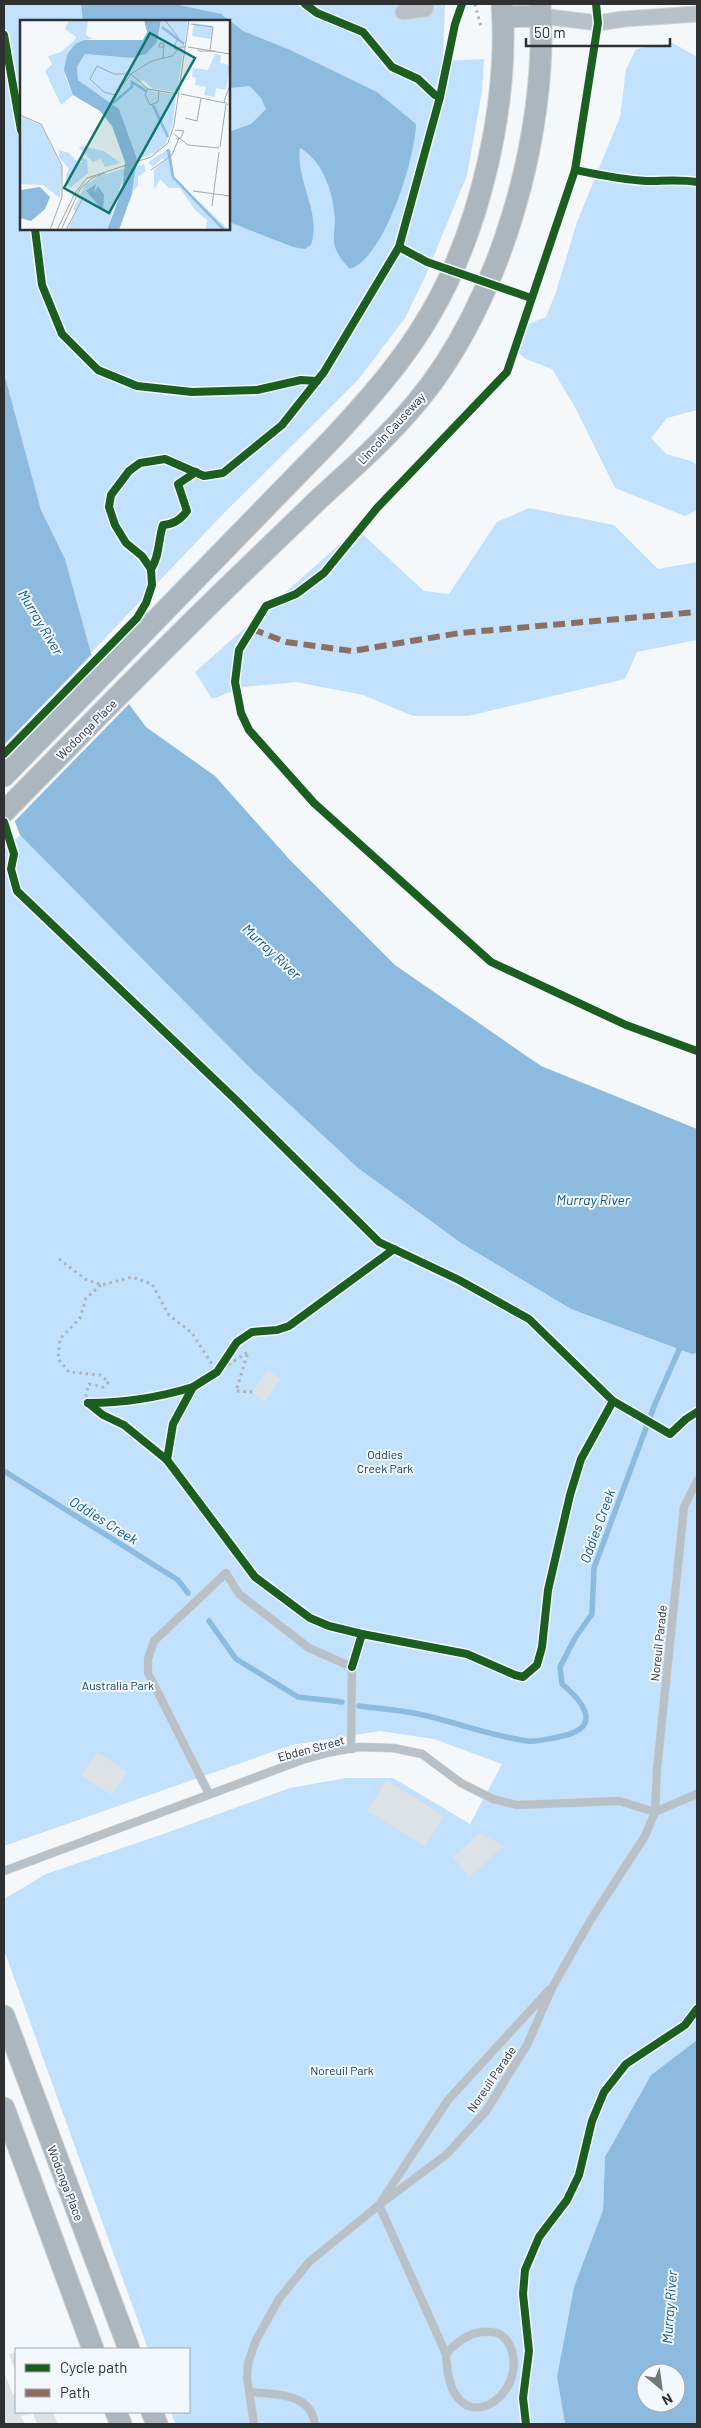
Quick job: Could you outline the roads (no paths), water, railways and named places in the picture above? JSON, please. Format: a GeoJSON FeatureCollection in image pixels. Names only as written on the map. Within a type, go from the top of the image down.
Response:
{"type":"FeatureCollection","features":[{"type":"Feature","properties":{"kind":"main road"},"geometry":{"type":"LineString","coordinates":[[502,10],[540,10]]}},
{"type":"Feature","properties":{"kind":"main road","name":"Wodonga Place"},"geometry":{"type":"LineString","coordinates":[[4,776],[302,472],[377,390],[409,348],[432,313],[474,214],[485,176],[499,102],[502,10]]}},
{"type":"Feature","properties":{"kind":"main road","name":"Lincoln Causeway"},"geometry":{"type":"LineString","coordinates":[[168,645],[382,442],[418,401],[448,360],[482,296],[508,231],[521,181],[534,114],[540,58],[540,10]]}},
{"type":"Feature","properties":{"kind":"main road","name":"Wodonga Place"},"geometry":{"type":"LineString","coordinates":[[4,812],[168,645]]}},
{"type":"Feature","properties":{"kind":"main road","name":"Wodonga Place"},"geometry":{"type":"LineString","coordinates":[[4,2016],[129,2348]]}},
{"type":"Feature","properties":{"kind":"main road"},"geometry":{"type":"LineString","coordinates":[[4,2108],[93,2348]]}},
{"type":"Feature","properties":{"kind":"street"},"geometry":{"type":"LineString","coordinates":[[403,12],[425,10],[426,4]]}},
{"type":"Feature","properties":{"kind":"street"},"geometry":{"type":"LineString","coordinates":[[540,10],[598,23],[624,19],[697,14]]}},
{"type":"Feature","properties":{"kind":"lane","name":"Noreuil Parade"},"geometry":{"type":"LineString","coordinates":[[254,2424],[247,2378],[248,2363],[256,2340],[278,2299],[309,2262],[379,2205],[447,2154],[486,2111],[527,2045],[553,1986],[590,1921],[645,1836],[655,1812],[657,1770],[684,1507],[697,1480]]}},
{"type":"Feature","properties":{"kind":"lane"},"geometry":{"type":"LineString","coordinates":[[209,1794],[148,1673],[148,1658],[154,1641],[226,1573],[239,1594],[274,1619],[309,1648],[352,1667],[351,1749]]}},
{"type":"Feature","properties":{"kind":"lane","name":"Ebden Street"},"geometry":{"type":"LineString","coordinates":[[4,1871],[302,1760],[351,1749],[393,1748],[422,1754],[461,1783],[493,1799],[517,1805],[619,1802],[655,1812]]}},
{"type":"Feature","properties":{"kind":"lane"},"geometry":{"type":"LineString","coordinates":[[655,1812],[697,1794]]}},
{"type":"Feature","properties":{"kind":"lane","name":"Noreuil Parade"},"geometry":{"type":"LineString","coordinates":[[379,2205],[448,2100],[553,1986]]}},
{"type":"Feature","properties":{"kind":"lane"},"geometry":{"type":"LineString","coordinates":[[379,2205],[446,2354],[448,2376],[456,2396],[465,2405],[474,2408],[484,2406],[504,2393],[512,2382],[515,2369],[514,2354],[507,2340],[497,2332],[482,2331],[470,2334],[456,2343],[446,2354]]}},
{"type":"Feature","properties":{"kind":"lane"},"geometry":{"type":"LineString","coordinates":[[250,2392],[287,2396],[301,2400],[310,2409],[315,2424]]}},
{"type":"Feature","properties":{"kind":"water"},"geometry":{"type":"Polygon","coordinates":[[[81,4],[174,4],[221,14],[229,20],[83,20],[81,4]]]}},
{"type":"Feature","properties":{"kind":"water"},"geometry":{"type":"Polygon","coordinates":[[[230,21],[243,31],[288,49],[377,92],[416,124],[404,182],[386,227],[375,246],[363,261],[350,269],[342,260],[335,247],[335,219],[332,198],[326,179],[315,161],[300,148],[301,172],[313,220],[311,245],[305,249],[293,247],[230,222],[230,132],[251,124],[266,109],[261,98],[250,86],[230,88],[230,21]]]}},
{"type":"Feature","properties":{"kind":"water","name":"Murray River"},"geometry":{"type":"Polygon","coordinates":[[[4,373],[41,510],[65,559],[91,653],[146,727],[215,776],[290,860],[395,965],[541,1066],[697,1129],[697,1353],[692,1354],[571,1309],[461,1243],[358,1168],[252,1070],[20,835],[4,792],[4,373]]]}},
{"type":"Feature","properties":{"kind":"water","name":"Murray River"},"geometry":{"type":"Polygon","coordinates":[[[697,2040],[697,2424],[565,2424],[557,2377],[574,2287],[603,2210],[605,2157],[651,2075],[697,2040]]]}},
{"type":"Feature","properties":{"kind":"waterway","name":"Oddies Creek"},"geometry":{"type":"LineString","coordinates":[[359,1706],[415,1713],[527,1741],[539,1741],[558,1737],[581,1728],[585,1722],[586,1715],[578,1700],[562,1684],[560,1667],[575,1638],[592,1614],[594,1568],[655,1404],[682,1343]]}},
{"type":"Feature","properties":{"kind":"waterway","name":"Oddies Creek"},"geometry":{"type":"LineString","coordinates":[[4,1471],[178,1580],[188,1593]]}},
{"type":"Feature","properties":{"kind":"waterway","name":"Oddies Creek"},"geometry":{"type":"LineString","coordinates":[[209,1621],[236,1659],[298,1697],[342,1702]]}},
{"type":"Feature","properties":{"kind":"park label","name":"Oddies Creek Park"},"geometry":{"type":"Point","coordinates":[385,1461]}},
{"type":"Feature","properties":{"kind":"park label","name":"Australia Park"},"geometry":{"type":"Point","coordinates":[118,1685]}},
{"type":"Feature","properties":{"kind":"park label","name":"Noreuil Park"},"geometry":{"type":"Point","coordinates":[342,2070]}}]}
